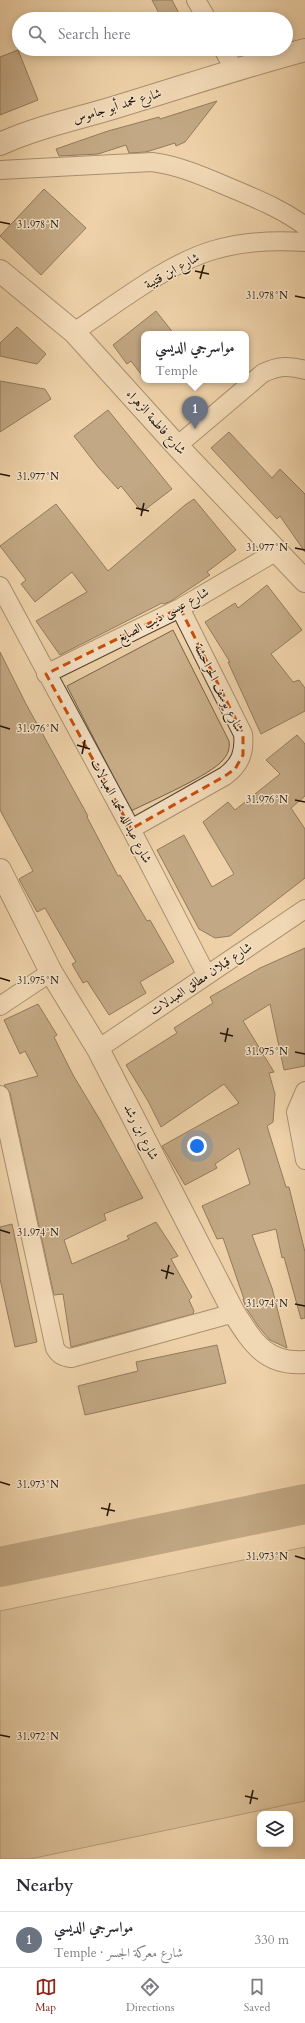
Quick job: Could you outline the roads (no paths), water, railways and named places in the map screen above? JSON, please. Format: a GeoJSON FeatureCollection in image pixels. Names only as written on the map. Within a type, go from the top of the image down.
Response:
{"type":"FeatureCollection","features":[{"type":"Feature","properties":{"kind":"street"},"geometry":{"type":"LineString","coordinates":[[196,0],[203,12]]}},
{"type":"Feature","properties":{"kind":"street","name":"شارع محمد أبو جاموس"},"geometry":{"type":"LineString","coordinates":[[293,53],[305,50]]}},
{"type":"Feature","properties":{"kind":"street"},"geometry":{"type":"LineString","coordinates":[[227,56],[234,69]]}},
{"type":"Feature","properties":{"kind":"street","name":"شارع محمد أبو جاموس"},"geometry":{"type":"LineString","coordinates":[[0,144],[23,133],[116,107],[234,69],[283,56]]}},
{"type":"Feature","properties":{"kind":"street"},"geometry":{"type":"LineString","coordinates":[[0,170],[152,162],[168,164],[191,171],[272,205],[289,214],[305,226]]}},
{"type":"Feature","properties":{"kind":"street","name":"شارع ابن قتيبة"},"geometry":{"type":"LineString","coordinates":[[74,332],[165,272],[188,260],[214,250],[270,240],[305,242]]}},
{"type":"Feature","properties":{"kind":"street","name":"شارع فاطمة الزهراء"},"geometry":{"type":"LineString","coordinates":[[0,271],[74,332],[177,446],[305,581]]}},
{"type":"Feature","properties":{"kind":"street"},"geometry":{"type":"LineString","coordinates":[[177,446],[262,373],[286,366],[305,370]]}},
{"type":"Feature","properties":{"kind":"street","name":"شارع عيسى ذيب الصايغ"},"geometry":{"type":"LineString","coordinates":[[46,674],[180,608],[277,551]]}},
{"type":"Feature","properties":{"kind":"street","name":"شارع عبدالله محمد العبدلات"},"geometry":{"type":"LineString","coordinates":[[0,586],[46,674],[131,829],[206,974]]}},
{"type":"Feature","properties":{"kind":"street","name":"شارع يوسف الحراحشة"},"geometry":{"type":"LineString","coordinates":[[131,829],[225,776],[235,769],[243,755],[243,734],[180,608]]}},
{"type":"Feature","properties":{"kind":"street","name":"شارع ابن رشد"},"geometry":{"type":"LineString","coordinates":[[0,870],[51,972],[98,1049],[234,1313],[257,1348],[274,1358],[291,1363],[305,1362]]}},
{"type":"Feature","properties":{"kind":"street","name":"شارع قبلان مطلق العبدلات"},"geometry":{"type":"LineString","coordinates":[[98,1049],[206,974],[305,909]]}},
{"type":"Feature","properties":{"kind":"street"},"geometry":{"type":"LineString","coordinates":[[0,1006],[51,972]]}},
{"type":"Feature","properties":{"kind":"street"},"geometry":{"type":"LineString","coordinates":[[305,1091],[296,1112],[305,1160]]}},
{"type":"Feature","properties":{"kind":"street"},"geometry":{"type":"LineString","coordinates":[[0,1095],[45,1308],[55,1348],[58,1353],[64,1357],[71,1358],[234,1313]]}},
{"type":"Feature","properties":{"kind":"place","name":"مواسرجي الديسي"},"geometry":{"type":"Point","coordinates":[195,429]}}]}
